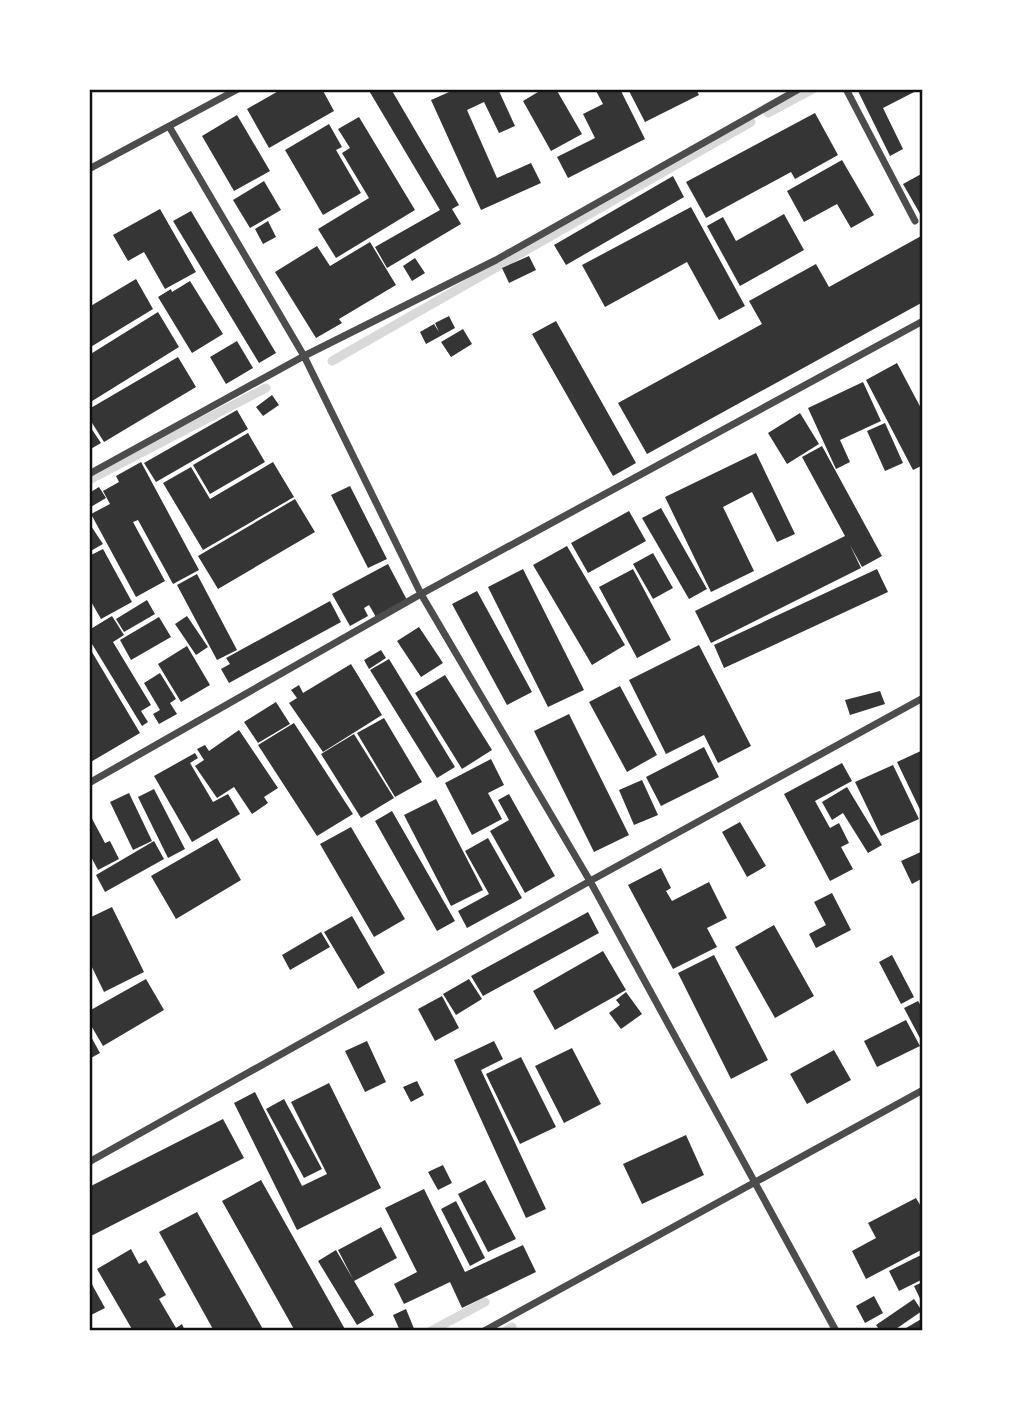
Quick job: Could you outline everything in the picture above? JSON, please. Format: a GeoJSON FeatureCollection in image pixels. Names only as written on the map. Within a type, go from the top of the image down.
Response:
{"type":"FeatureCollection","features":[{"type":"Feature","properties":{"kind":"street"},"geometry":{"type":"LineString","coordinates":[[89,169],[170,128],[238,89]]}},
{"type":"Feature","properties":{"kind":"street"},"geometry":{"type":"LineString","coordinates":[[89,474],[304,356],[496,260],[799,89]]}},
{"type":"Feature","properties":{"kind":"street"},"geometry":{"type":"LineString","coordinates":[[846,89],[915,221]]}},
{"type":"Feature","properties":{"kind":"street"},"geometry":{"type":"LineString","coordinates":[[170,128],[304,356],[421,594],[590,881],[836,1331]]}},
{"type":"Feature","properties":{"kind":"street"},"geometry":{"type":"LineString","coordinates":[[89,783],[421,594],[923,321]]}},
{"type":"Feature","properties":{"kind":"street"},"geometry":{"type":"LineString","coordinates":[[89,1162],[923,698]]}},
{"type":"Feature","properties":{"kind":"street"},"geometry":{"type":"LineString","coordinates":[[484,1331],[923,1090]]}},
{"type":"Feature","properties":{"kind":"building"},"geometry":{"type":"Polygon","coordinates":[[[282,89],[322,89],[334,111],[269,148],[247,109],[282,89]]]}},
{"type":"Feature","properties":{"kind":"building"},"geometry":{"type":"Polygon","coordinates":[[[368,89],[391,89],[459,205],[452,209],[461,224],[387,268],[375,247],[440,210],[368,89]]]}},
{"type":"Feature","properties":{"kind":"building"},"geometry":{"type":"Polygon","coordinates":[[[456,89],[498,89],[515,126],[499,133],[484,102],[467,110],[497,178],[531,163],[541,183],[481,210],[431,100],[456,89]]]}},
{"type":"Feature","properties":{"kind":"building"},"geometry":{"type":"Polygon","coordinates":[[[543,89],[556,89],[582,134],[551,151],[523,101],[543,89]]]}},
{"type":"Feature","properties":{"kind":"building"},"geometry":{"type":"Polygon","coordinates":[[[595,89],[620,89],[645,139],[568,178],[557,157],[595,138],[583,114],[603,104],[595,89]]]}},
{"type":"Feature","properties":{"kind":"building"},"geometry":{"type":"Polygon","coordinates":[[[628,89],[696,89],[699,95],[645,122],[628,89]]]}},
{"type":"Feature","properties":{"kind":"building"},"geometry":{"type":"Polygon","coordinates":[[[857,89],[920,89],[883,108],[903,149],[890,156],[857,89]]]}},
{"type":"Feature","properties":{"kind":"building"},"geometry":{"type":"Polygon","coordinates":[[[815,113],[838,155],[795,179],[791,172],[706,218],[686,182],[815,113]]]}},
{"type":"Feature","properties":{"kind":"building"},"geometry":{"type":"Polygon","coordinates":[[[237,115],[270,171],[234,191],[202,136],[237,115]]]}},
{"type":"Feature","properties":{"kind":"building"},"geometry":{"type":"Polygon","coordinates":[[[359,117],[415,210],[336,258],[318,229],[369,198],[342,153],[350,148],[338,129],[359,117]]]}},
{"type":"Feature","properties":{"kind":"building"},"geometry":{"type":"Polygon","coordinates":[[[329,124],[342,147],[336,150],[361,193],[323,215],[285,150],[329,124]]]}},
{"type":"Feature","properties":{"kind":"building"},"geometry":{"type":"Polygon","coordinates":[[[842,160],[874,215],[851,228],[837,204],[804,222],[787,191],[842,160]]]}},
{"type":"Feature","properties":{"kind":"building"},"geometry":{"type":"Polygon","coordinates":[[[923,173],[923,219],[903,184],[923,173]]]}},
{"type":"Feature","properties":{"kind":"building"},"geometry":{"type":"Polygon","coordinates":[[[673,176],[684,197],[566,265],[554,245],[673,176]]]}},
{"type":"Feature","properties":{"kind":"building"},"geometry":{"type":"Polygon","coordinates":[[[264,181],[281,210],[250,228],[233,200],[264,181]]]}},
{"type":"Feature","properties":{"kind":"building"},"geometry":{"type":"Polygon","coordinates":[[[691,207],[745,306],[719,320],[687,262],[605,307],[582,265],[691,207]]]}},
{"type":"Feature","properties":{"kind":"building"},"geometry":{"type":"Polygon","coordinates":[[[160,209],[196,272],[165,289],[144,252],[128,261],[113,235],[160,209]]]}},
{"type":"Feature","properties":{"kind":"building"},"geometry":{"type":"Polygon","coordinates":[[[191,211],[276,353],[259,363],[173,221],[191,211]]]}},
{"type":"Feature","properties":{"kind":"building"},"geometry":{"type":"Polygon","coordinates":[[[784,214],[804,250],[740,286],[707,226],[723,217],[736,241],[784,214]]]}},
{"type":"Feature","properties":{"kind":"building"},"geometry":{"type":"Polygon","coordinates":[[[268,221],[276,237],[263,244],[255,229],[268,221]]]}},
{"type":"Feature","properties":{"kind":"building"},"geometry":{"type":"Polygon","coordinates":[[[923,235],[923,302],[647,454],[618,403],[762,324],[749,301],[816,264],[829,287],[923,235]]]}},
{"type":"Feature","properties":{"kind":"building"},"geometry":{"type":"Polygon","coordinates":[[[370,242],[396,285],[339,319],[342,323],[316,338],[275,272],[317,246],[330,266],[370,242]]]}},
{"type":"Feature","properties":{"kind":"building"},"geometry":{"type":"Polygon","coordinates":[[[529,256],[536,270],[509,283],[502,268],[529,256]]]}},
{"type":"Feature","properties":{"kind":"building"},"geometry":{"type":"Polygon","coordinates":[[[415,258],[425,273],[412,281],[403,266],[415,258]]]}},
{"type":"Feature","properties":{"kind":"building"},"geometry":{"type":"Polygon","coordinates":[[[136,279],[153,309],[89,348],[89,307],[136,279]]]}},
{"type":"Feature","properties":{"kind":"building"},"geometry":{"type":"Polygon","coordinates":[[[190,281],[223,334],[192,353],[158,297],[190,281]]]}},
{"type":"Feature","properties":{"kind":"building"},"geometry":{"type":"Polygon","coordinates":[[[158,312],[179,347],[89,403],[89,355],[158,312]]]}},
{"type":"Feature","properties":{"kind":"building"},"geometry":{"type":"Polygon","coordinates":[[[449,316],[455,328],[426,344],[420,332],[434,324],[439,332],[435,323],[449,316]]]}},
{"type":"Feature","properties":{"kind":"building"},"geometry":{"type":"Polygon","coordinates":[[[556,321],[636,463],[613,476],[532,334],[556,321]]]}},
{"type":"Feature","properties":{"kind":"building"},"geometry":{"type":"Polygon","coordinates":[[[463,329],[472,344],[451,357],[441,342],[463,329]]]}},
{"type":"Feature","properties":{"kind":"building"},"geometry":{"type":"Polygon","coordinates":[[[237,341],[253,368],[226,384],[210,357],[237,341]]]}},
{"type":"Feature","properties":{"kind":"building"},"geometry":{"type":"Polygon","coordinates":[[[178,357],[196,387],[104,442],[89,418],[89,409],[178,357]]]}},
{"type":"Feature","properties":{"kind":"building"},"geometry":{"type":"Polygon","coordinates":[[[897,363],[923,412],[923,465],[913,470],[866,380],[897,363]]]}},
{"type":"Feature","properties":{"kind":"building"},"geometry":{"type":"Polygon","coordinates":[[[863,382],[881,421],[840,440],[850,462],[836,469],[808,408],[863,382]]]}},
{"type":"Feature","properties":{"kind":"building"},"geometry":{"type":"Polygon","coordinates":[[[272,395],[279,405],[263,416],[256,407],[272,395]]]}},
{"type":"Feature","properties":{"kind":"building"},"geometry":{"type":"Polygon","coordinates":[[[237,410],[248,429],[156,482],[144,463],[237,410]]]}},
{"type":"Feature","properties":{"kind":"building"},"geometry":{"type":"Polygon","coordinates":[[[800,413],[819,444],[787,464],[768,433],[800,413]]]}},
{"type":"Feature","properties":{"kind":"building"},"geometry":{"type":"Polygon","coordinates":[[[885,423],[903,463],[885,471],[867,431],[885,423]]]}},
{"type":"Feature","properties":{"kind":"building"},"geometry":{"type":"Polygon","coordinates":[[[89,425],[101,443],[89,450],[89,425]]]}},
{"type":"Feature","properties":{"kind":"building"},"geometry":{"type":"Polygon","coordinates":[[[248,433],[265,462],[210,494],[193,465],[248,433]]]}},
{"type":"Feature","properties":{"kind":"building"},"geometry":{"type":"Polygon","coordinates":[[[822,446],[882,556],[862,567],[850,545],[861,568],[711,643],[695,611],[845,536],[802,457],[822,446]]]}},
{"type":"Feature","properties":{"kind":"building"},"geometry":{"type":"Polygon","coordinates":[[[756,453],[795,534],[777,542],[752,492],[723,507],[754,571],[711,592],[665,497],[756,453]]]}},
{"type":"Feature","properties":{"kind":"building"},"geometry":{"type":"Polygon","coordinates":[[[141,462],[199,570],[173,584],[138,520],[133,522],[165,581],[136,597],[91,514],[110,504],[103,491],[119,482],[116,476],[141,462]]]}},
{"type":"Feature","properties":{"kind":"building"},"geometry":{"type":"Polygon","coordinates":[[[273,462],[294,497],[203,550],[163,483],[191,467],[210,499],[273,462]]]}},
{"type":"Feature","properties":{"kind":"building"},"geometry":{"type":"Polygon","coordinates":[[[350,486],[387,559],[368,568],[331,495],[350,486]]]}},
{"type":"Feature","properties":{"kind":"building"},"geometry":{"type":"Polygon","coordinates":[[[99,487],[106,498],[89,508],[89,493],[99,487]]]}},
{"type":"Feature","properties":{"kind":"building"},"geometry":{"type":"Polygon","coordinates":[[[295,499],[315,532],[218,589],[198,556],[295,499]]]}},
{"type":"Feature","properties":{"kind":"building"},"geometry":{"type":"Polygon","coordinates":[[[661,508],[707,589],[689,599],[642,518],[661,508]]]}},
{"type":"Feature","properties":{"kind":"building"},"geometry":{"type":"Polygon","coordinates":[[[629,511],[646,541],[588,573],[571,543],[629,511]]]}},
{"type":"Feature","properties":{"kind":"building"},"geometry":{"type":"Polygon","coordinates":[[[89,523],[103,544],[89,552],[89,523]]]}},
{"type":"Feature","properties":{"kind":"building"},"geometry":{"type":"Polygon","coordinates":[[[567,546],[625,645],[592,665],[533,565],[567,546]]]}},
{"type":"Feature","properties":{"kind":"building"},"geometry":{"type":"Polygon","coordinates":[[[103,549],[132,602],[101,619],[89,598],[89,556],[103,549]]]}},
{"type":"Feature","properties":{"kind":"building"},"geometry":{"type":"Polygon","coordinates":[[[653,553],[673,588],[653,599],[633,564],[653,553]]]}},
{"type":"Feature","properties":{"kind":"building"},"geometry":{"type":"Polygon","coordinates":[[[388,564],[407,600],[376,617],[369,605],[364,608],[368,616],[350,626],[332,594],[388,564]]]}},
{"type":"Feature","properties":{"kind":"building"},"geometry":{"type":"Polygon","coordinates":[[[523,569],[584,690],[548,707],[488,587],[523,569]]]}},
{"type":"Feature","properties":{"kind":"building"},"geometry":{"type":"Polygon","coordinates":[[[633,569],[671,640],[637,658],[599,587],[633,569]]]}},
{"type":"Feature","properties":{"kind":"building"},"geometry":{"type":"Polygon","coordinates":[[[877,569],[888,592],[724,668],[714,645],[877,569]]]}},
{"type":"Feature","properties":{"kind":"building"},"geometry":{"type":"Polygon","coordinates":[[[197,574],[237,650],[217,660],[177,585],[197,574]]]}},
{"type":"Feature","properties":{"kind":"building"},"geometry":{"type":"Polygon","coordinates":[[[477,591],[532,692],[507,705],[452,604],[477,591]]]}},
{"type":"Feature","properties":{"kind":"building"},"geometry":{"type":"Polygon","coordinates":[[[147,600],[155,614],[124,632],[116,619],[147,600]]]}},
{"type":"Feature","properties":{"kind":"building"},"geometry":{"type":"Polygon","coordinates":[[[330,601],[341,622],[229,683],[221,669],[230,664],[226,658],[330,601]]]}},
{"type":"Feature","properties":{"kind":"building"},"geometry":{"type":"Polygon","coordinates":[[[112,616],[124,635],[113,642],[151,705],[141,711],[148,722],[142,726],[89,639],[89,630],[112,616]]]}},
{"type":"Feature","properties":{"kind":"building"},"geometry":{"type":"Polygon","coordinates":[[[187,616],[208,647],[196,655],[175,624],[187,616]]]}},
{"type":"Feature","properties":{"kind":"building"},"geometry":{"type":"Polygon","coordinates":[[[159,617],[171,637],[131,660],[120,640],[159,617]]]}},
{"type":"Feature","properties":{"kind":"building"},"geometry":{"type":"Polygon","coordinates":[[[419,627],[443,663],[421,677],[397,641],[419,627]]]}},
{"type":"Feature","properties":{"kind":"building"},"geometry":{"type":"Polygon","coordinates":[[[699,645],[751,746],[718,763],[704,735],[666,754],[629,680],[699,645]]]}},
{"type":"Feature","properties":{"kind":"building"},"geometry":{"type":"Polygon","coordinates":[[[187,646],[210,685],[181,702],[158,664],[187,646]]]}},
{"type":"Feature","properties":{"kind":"building"},"geometry":{"type":"Polygon","coordinates":[[[89,647],[140,733],[89,763],[89,647]]]}},
{"type":"Feature","properties":{"kind":"building"},"geometry":{"type":"Polygon","coordinates":[[[381,650],[386,658],[369,669],[364,660],[381,650]]]}},
{"type":"Feature","properties":{"kind":"building"},"geometry":{"type":"Polygon","coordinates":[[[389,659],[455,767],[437,778],[370,670],[389,659]]]}},
{"type":"Feature","properties":{"kind":"building"},"geometry":{"type":"Polygon","coordinates":[[[351,664],[382,715],[323,752],[289,703],[297,698],[291,690],[299,685],[303,693],[351,664]]]}},
{"type":"Feature","properties":{"kind":"building"},"geometry":{"type":"Polygon","coordinates":[[[160,673],[176,699],[170,703],[177,714],[159,724],[153,714],[160,710],[144,683],[160,673]]]}},
{"type":"Feature","properties":{"kind":"building"},"geometry":{"type":"Polygon","coordinates":[[[445,675],[492,750],[462,769],[415,693],[445,675]]]}},
{"type":"Feature","properties":{"kind":"building"},"geometry":{"type":"Polygon","coordinates":[[[620,686],[657,755],[627,772],[589,702],[620,686]]]}},
{"type":"Feature","properties":{"kind":"building"},"geometry":{"type":"Polygon","coordinates":[[[880,691],[885,704],[850,715],[845,700],[880,691]]]}},
{"type":"Feature","properties":{"kind":"building"},"geometry":{"type":"Polygon","coordinates":[[[276,702],[290,724],[258,743],[244,722],[276,702]]]}},
{"type":"Feature","properties":{"kind":"building"},"geometry":{"type":"Polygon","coordinates":[[[569,714],[629,835],[594,852],[534,731],[569,714]]]}},
{"type":"Feature","properties":{"kind":"building"},"geometry":{"type":"Polygon","coordinates":[[[384,718],[422,782],[395,797],[357,733],[384,718]]]}},
{"type":"Feature","properties":{"kind":"building"},"geometry":{"type":"Polygon","coordinates":[[[294,723],[353,814],[317,836],[258,745],[294,723]]]}},
{"type":"Feature","properties":{"kind":"building"},"geometry":{"type":"Polygon","coordinates":[[[239,730],[278,788],[264,797],[268,803],[252,814],[234,787],[217,798],[195,766],[204,760],[197,749],[205,745],[209,751],[239,730]]]}},
{"type":"Feature","properties":{"kind":"building"},"geometry":{"type":"Polygon","coordinates":[[[354,734],[394,798],[361,818],[321,754],[354,734]]]}},
{"type":"Feature","properties":{"kind":"building"},"geometry":{"type":"Polygon","coordinates":[[[704,747],[719,777],[661,806],[646,777],[704,747]]]}},
{"type":"Feature","properties":{"kind":"building"},"geometry":{"type":"Polygon","coordinates":[[[923,750],[923,816],[897,762],[923,750]]]}},
{"type":"Feature","properties":{"kind":"building"},"geometry":{"type":"Polygon","coordinates":[[[195,753],[198,758],[190,763],[213,802],[228,794],[240,814],[192,842],[154,776],[195,753]]]}},
{"type":"Feature","properties":{"kind":"building"},"geometry":{"type":"Polygon","coordinates":[[[491,759],[504,785],[488,793],[502,819],[472,835],[445,783],[491,759]]]}},
{"type":"Feature","properties":{"kind":"building"},"geometry":{"type":"Polygon","coordinates":[[[842,763],[852,781],[815,801],[830,828],[839,823],[849,843],[841,847],[853,869],[830,881],[784,794],[842,763]]]}},
{"type":"Feature","properties":{"kind":"building"},"geometry":{"type":"Polygon","coordinates":[[[893,765],[919,819],[881,836],[855,782],[893,765]]]}},
{"type":"Feature","properties":{"kind":"building"},"geometry":{"type":"Polygon","coordinates":[[[642,780],[658,815],[634,825],[619,790],[642,780]]]}},
{"type":"Feature","properties":{"kind":"building"},"geometry":{"type":"Polygon","coordinates":[[[847,787],[882,845],[868,853],[843,813],[832,820],[822,802],[847,787]]]}},
{"type":"Feature","properties":{"kind":"building"},"geometry":{"type":"Polygon","coordinates":[[[154,789],[185,849],[168,858],[138,797],[154,789]]]}},
{"type":"Feature","properties":{"kind":"building"},"geometry":{"type":"Polygon","coordinates":[[[129,793],[152,841],[133,850],[110,802],[129,793]]]}},
{"type":"Feature","properties":{"kind":"building"},"geometry":{"type":"Polygon","coordinates":[[[509,794],[555,876],[525,893],[490,831],[509,820],[498,800],[509,794]]]}},
{"type":"Feature","properties":{"kind":"building"},"geometry":{"type":"Polygon","coordinates":[[[436,799],[483,890],[451,906],[404,815],[436,799]]]}},
{"type":"Feature","properties":{"kind":"building"},"geometry":{"type":"Polygon","coordinates":[[[392,811],[455,921],[437,931],[375,821],[392,811]]]}},
{"type":"Feature","properties":{"kind":"building"},"geometry":{"type":"Polygon","coordinates":[[[89,813],[105,843],[110,841],[119,859],[98,870],[89,853],[89,813]]]}},
{"type":"Feature","properties":{"kind":"building"},"geometry":{"type":"Polygon","coordinates":[[[740,822],[766,866],[747,877],[722,832],[740,822]]]}},
{"type":"Feature","properties":{"kind":"building"},"geometry":{"type":"Polygon","coordinates":[[[351,827],[405,919],[374,937],[320,844],[351,827]]]}},
{"type":"Feature","properties":{"kind":"building"},"geometry":{"type":"Polygon","coordinates":[[[217,838],[241,880],[176,919],[151,876],[217,838]]]}},
{"type":"Feature","properties":{"kind":"building"},"geometry":{"type":"Polygon","coordinates":[[[488,838],[522,898],[467,928],[458,911],[489,894],[465,851],[488,838]]]}},
{"type":"Feature","properties":{"kind":"building"},"geometry":{"type":"Polygon","coordinates":[[[154,841],[164,859],[105,892],[96,875],[154,841]]]}},
{"type":"Feature","properties":{"kind":"building"},"geometry":{"type":"Polygon","coordinates":[[[923,851],[923,878],[912,884],[901,861],[923,851]]]}},
{"type":"Feature","properties":{"kind":"building"},"geometry":{"type":"Polygon","coordinates":[[[661,868],[671,888],[666,891],[672,901],[709,882],[727,918],[707,928],[717,947],[673,969],[628,885],[661,868]]]}},
{"type":"Feature","properties":{"kind":"building"},"geometry":{"type":"Polygon","coordinates":[[[832,893],[851,930],[816,948],[809,934],[826,925],[814,902],[832,893]]]}},
{"type":"Feature","properties":{"kind":"building"},"geometry":{"type":"Polygon","coordinates":[[[112,907],[144,972],[104,992],[89,961],[89,918],[112,907]]]}},
{"type":"Feature","properties":{"kind":"building"},"geometry":{"type":"Polygon","coordinates":[[[588,912],[599,933],[483,996],[471,976],[588,912]]]}},
{"type":"Feature","properties":{"kind":"building"},"geometry":{"type":"Polygon","coordinates":[[[352,916],[385,973],[358,989],[324,932],[352,916]]]}},
{"type":"Feature","properties":{"kind":"building"},"geometry":{"type":"Polygon","coordinates":[[[774,925],[814,996],[775,1018],[735,947],[774,925]]]}},
{"type":"Feature","properties":{"kind":"building"},"geometry":{"type":"Polygon","coordinates":[[[321,932],[330,947],[290,970],[282,955],[321,932]]]}},
{"type":"Feature","properties":{"kind":"building"},"geometry":{"type":"Polygon","coordinates":[[[603,951],[626,990],[555,1030],[533,991],[603,951]]]}},
{"type":"Feature","properties":{"kind":"building"},"geometry":{"type":"Polygon","coordinates":[[[714,955],[768,1060],[731,1079],[678,973],[714,955]]]}},
{"type":"Feature","properties":{"kind":"building"},"geometry":{"type":"Polygon","coordinates":[[[892,955],[914,997],[901,1004],[879,962],[892,955]]]}},
{"type":"Feature","properties":{"kind":"building"},"geometry":{"type":"Polygon","coordinates":[[[146,979],[164,1010],[103,1046],[89,1022],[89,1011],[146,979]]]}},
{"type":"Feature","properties":{"kind":"building"},"geometry":{"type":"Polygon","coordinates":[[[469,979],[482,999],[456,1015],[443,994],[469,979]]]}},
{"type":"Feature","properties":{"kind":"building"},"geometry":{"type":"Polygon","coordinates":[[[626,992],[642,1014],[621,1029],[609,1013],[620,1005],[616,1000],[626,992]]]}},
{"type":"Feature","properties":{"kind":"building"},"geometry":{"type":"Polygon","coordinates":[[[442,996],[459,1028],[435,1041],[418,1009],[442,996]]]}},
{"type":"Feature","properties":{"kind":"building"},"geometry":{"type":"Polygon","coordinates":[[[918,1001],[923,1009],[923,1044],[904,1008],[918,1001]]]}},
{"type":"Feature","properties":{"kind":"building"},"geometry":{"type":"Polygon","coordinates":[[[906,1020],[920,1046],[877,1067],[864,1041],[906,1020]]]}},
{"type":"Feature","properties":{"kind":"building"},"geometry":{"type":"Polygon","coordinates":[[[89,1033],[100,1053],[89,1059],[89,1033]]]}},
{"type":"Feature","properties":{"kind":"building"},"geometry":{"type":"Polygon","coordinates":[[[367,1041],[386,1082],[365,1092],[345,1051],[367,1041]]]}},
{"type":"Feature","properties":{"kind":"building"},"geometry":{"type":"Polygon","coordinates":[[[494,1041],[503,1059],[481,1070],[546,1209],[526,1218],[454,1060],[494,1041]]]}},
{"type":"Feature","properties":{"kind":"building"},"geometry":{"type":"Polygon","coordinates":[[[572,1048],[601,1104],[564,1123],[535,1066],[572,1048]]]}},
{"type":"Feature","properties":{"kind":"building"},"geometry":{"type":"Polygon","coordinates":[[[834,1050],[851,1080],[807,1104],[790,1074],[834,1050]]]}},
{"type":"Feature","properties":{"kind":"building"},"geometry":{"type":"Polygon","coordinates":[[[521,1057],[556,1127],[520,1144],[486,1074],[521,1057]]]}},
{"type":"Feature","properties":{"kind":"building"},"geometry":{"type":"Polygon","coordinates":[[[417,1081],[424,1095],[411,1102],[403,1087],[417,1081]]]}},
{"type":"Feature","properties":{"kind":"building"},"geometry":{"type":"Polygon","coordinates":[[[329,1083],[381,1188],[297,1230],[234,1103],[255,1092],[302,1186],[327,1174],[291,1102],[329,1083]]]}},
{"type":"Feature","properties":{"kind":"building"},"geometry":{"type":"Polygon","coordinates":[[[284,1099],[322,1169],[304,1178],[266,1109],[284,1099]]]}},
{"type":"Feature","properties":{"kind":"building"},"geometry":{"type":"Polygon","coordinates":[[[223,1119],[244,1158],[89,1237],[89,1187],[223,1119]]]}},
{"type":"Feature","properties":{"kind":"building"},"geometry":{"type":"Polygon","coordinates":[[[686,1135],[704,1175],[642,1204],[623,1164],[686,1135]]]}},
{"type":"Feature","properties":{"kind":"building"},"geometry":{"type":"Polygon","coordinates":[[[443,1165],[452,1183],[438,1190],[428,1172],[443,1165]]]}},
{"type":"Feature","properties":{"kind":"building"},"geometry":{"type":"Polygon","coordinates":[[[261,1180],[346,1331],[295,1331],[222,1201],[261,1180]]]}},
{"type":"Feature","properties":{"kind":"building"},"geometry":{"type":"Polygon","coordinates":[[[485,1180],[516,1239],[488,1252],[458,1194],[485,1180]]]}},
{"type":"Feature","properties":{"kind":"building"},"geometry":{"type":"Polygon","coordinates":[[[424,1189],[465,1272],[523,1245],[536,1272],[462,1308],[450,1282],[404,1304],[394,1284],[417,1272],[385,1208],[424,1189]]]}},
{"type":"Feature","properties":{"kind":"building"},"geometry":{"type":"Polygon","coordinates":[[[916,1198],[923,1210],[923,1249],[866,1279],[852,1251],[876,1238],[868,1223],[916,1198]]]}},
{"type":"Feature","properties":{"kind":"building"},"geometry":{"type":"Polygon","coordinates":[[[456,1201],[485,1258],[470,1266],[441,1209],[456,1201]]]}},
{"type":"Feature","properties":{"kind":"building"},"geometry":{"type":"Polygon","coordinates":[[[197,1212],[264,1331],[214,1331],[159,1232],[197,1212]]]}},
{"type":"Feature","properties":{"kind":"building"},"geometry":{"type":"Polygon","coordinates":[[[381,1227],[397,1258],[354,1281],[338,1250],[381,1227]]]}},
{"type":"Feature","properties":{"kind":"building"},"geometry":{"type":"Polygon","coordinates":[[[131,1249],[139,1264],[146,1260],[166,1295],[159,1299],[176,1328],[182,1324],[185,1331],[133,1331],[97,1269],[131,1249]]]}},
{"type":"Feature","properties":{"kind":"building"},"geometry":{"type":"Polygon","coordinates":[[[336,1250],[374,1315],[357,1325],[318,1261],[336,1250]]]}},
{"type":"Feature","properties":{"kind":"building"},"geometry":{"type":"Polygon","coordinates":[[[921,1255],[923,1279],[899,1291],[889,1271],[921,1255]]]}},
{"type":"Feature","properties":{"kind":"building"},"geometry":{"type":"Polygon","coordinates":[[[89,1279],[105,1308],[89,1316],[89,1279]]]}},
{"type":"Feature","properties":{"kind":"building"},"geometry":{"type":"Polygon","coordinates":[[[923,1282],[923,1305],[914,1286],[923,1282]]]}},
{"type":"Feature","properties":{"kind":"building"},"geometry":{"type":"Polygon","coordinates":[[[874,1296],[883,1313],[865,1323],[856,1306],[874,1296]]]}},
{"type":"Feature","properties":{"kind":"building"},"geometry":{"type":"Polygon","coordinates":[[[914,1299],[922,1311],[893,1331],[880,1331],[876,1325],[914,1299]]]}},
{"type":"Feature","properties":{"kind":"building"},"geometry":{"type":"Polygon","coordinates":[[[406,1309],[415,1331],[400,1331],[393,1315],[406,1309]]]}},
{"type":"Feature","properties":{"kind":"building"},"geometry":{"type":"Polygon","coordinates":[[[923,1318],[923,1331],[901,1331],[923,1318]]]}},
{"type":"Feature","properties":{"kind":"waterway"},"geometry":{"type":"LineString","coordinates":[[768,113],[813,89]]}},
{"type":"Feature","properties":{"kind":"waterway"},"geometry":{"type":"LineString","coordinates":[[332,361],[751,122]]}},
{"type":"Feature","properties":{"kind":"waterway"},"geometry":{"type":"LineString","coordinates":[[89,480],[266,388]]}},
{"type":"Feature","properties":{"kind":"waterway"},"geometry":{"type":"LineString","coordinates":[[431,1331],[485,1302]]}},
{"type":"Feature","properties":{"kind":"waterway"},"geometry":{"type":"LineString","coordinates":[[506,1331],[512,1327]]}}]}
